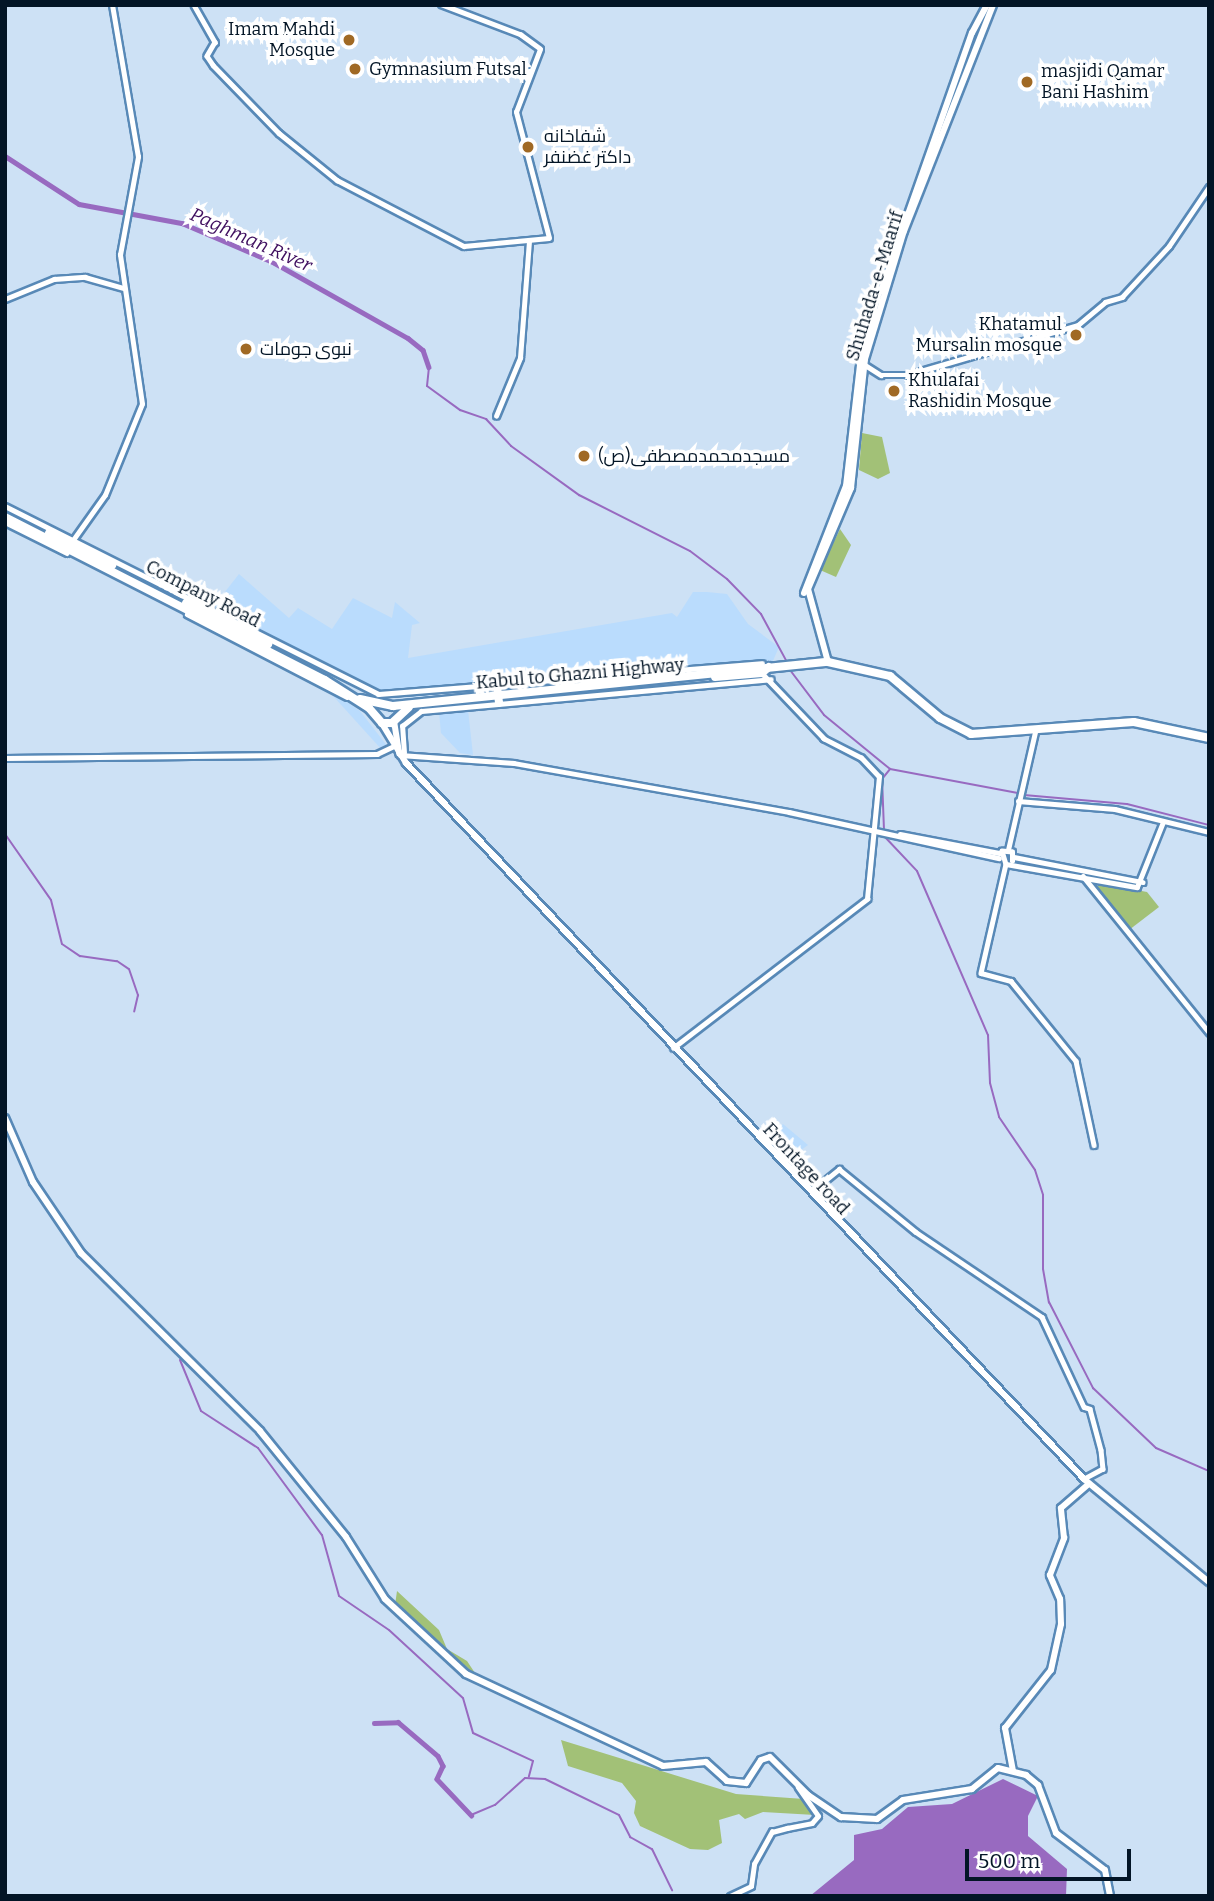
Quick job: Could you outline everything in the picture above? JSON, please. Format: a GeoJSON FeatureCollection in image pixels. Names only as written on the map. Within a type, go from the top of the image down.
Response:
{"type":"FeatureCollection","features":[{"type":"Feature","properties":{"kind":"highway","name":"Company Road"},"geometry":{"type":"LineString","coordinates":[[5,511],[176,594],[318,670],[358,698],[389,705]]}},
{"type":"Feature","properties":{"kind":"highway","name":"Company Road"},"geometry":{"type":"LineString","coordinates":[[5,517],[352,699],[379,720]]}},
{"type":"Feature","properties":{"kind":"highway","name":"Kabul to Ghazni Highway"},"geometry":{"type":"LineString","coordinates":[[379,720],[395,719],[405,707],[469,703],[498,695],[533,697],[588,687],[765,665],[826,662],[878,669],[940,718],[971,734],[1035,732],[1134,722],[1209,738]]}},
{"type":"Feature","properties":{"kind":"highway"},"geometry":{"type":"LineString","coordinates":[[762,673],[765,665]]}},
{"type":"Feature","properties":{"kind":"highway","name":"Kabul to Ghazni Highway"},"geometry":{"type":"LineString","coordinates":[[389,705],[762,673]]}},
{"type":"Feature","properties":{"kind":"highway"},"geometry":{"type":"LineString","coordinates":[[389,705],[395,719]]}},
{"type":"Feature","properties":{"kind":"highway"},"geometry":{"type":"LineString","coordinates":[[379,720],[389,705]]}},
{"type":"Feature","properties":{"kind":"main road","name":"Shuhada-e-Maarif"},"geometry":{"type":"LineString","coordinates":[[826,662],[806,607],[805,581],[846,486],[862,352],[893,250],[987,5]]}},
{"type":"Feature","properties":{"kind":"main road","name":"Shuhada-e-Maarif"},"geometry":{"type":"LineString","coordinates":[[826,662],[808,589],[851,488],[864,365],[904,231],[993,5]]}},
{"type":"Feature","properties":{"kind":"main road"},"geometry":{"type":"LineString","coordinates":[[395,719],[402,754]]}},
{"type":"Feature","properties":{"kind":"main road","name":"Frontage road"},"geometry":{"type":"LineString","coordinates":[[379,720],[392,747],[402,754],[570,937],[1087,1483],[1209,1584]]}},
{"type":"Feature","properties":{"kind":"main road"},"geometry":{"type":"LineString","coordinates":[[675,1047],[1087,1483],[1061,1508],[1064,1538],[1051,1575],[1060,1599],[1061,1624],[1051,1670],[1005,1728],[1013,1771]]}},
{"type":"Feature","properties":{"kind":"main road"},"geometry":{"type":"LineString","coordinates":[[5,1118],[33,1182],[81,1253],[260,1431],[346,1537],[385,1599],[459,1668],[663,1766],[706,1762],[727,1781],[746,1783],[761,1760],[770,1757],[833,1814],[873,1820],[903,1800],[967,1790],[995,1769],[1013,1771],[1037,1782],[1052,1829],[1102,1867],[1110,1896]]}},
{"type":"Feature","properties":{"kind":"street"},"geometry":{"type":"LineString","coordinates":[[73,540],[105,495],[141,414],[142,387],[120,255],[138,157],[111,5]]}},
{"type":"Feature","properties":{"kind":"street"},"geometry":{"type":"LineString","coordinates":[[194,5],[216,43],[208,58],[328,174],[464,246],[549,237],[516,112],[540,49],[525,37],[442,5]]}},
{"type":"Feature","properties":{"kind":"street"},"geometry":{"type":"LineString","coordinates":[[864,365],[881,375],[907,375],[1078,325],[1105,302],[1122,297],[1169,246],[1209,187]]}},
{"type":"Feature","properties":{"kind":"street"},"geometry":{"type":"LineString","coordinates":[[496,416],[520,358],[529,241]]}},
{"type":"Feature","properties":{"kind":"street"},"geometry":{"type":"LineString","coordinates":[[5,299],[54,279],[85,277],[124,289]]}},
{"type":"Feature","properties":{"kind":"street"},"geometry":{"type":"LineString","coordinates":[[5,506],[365,691],[405,696],[498,695]]}},
{"type":"Feature","properties":{"kind":"street"},"geometry":{"type":"LineString","coordinates":[[5,522],[352,699]]}},
{"type":"Feature","properties":{"kind":"street"},"geometry":{"type":"LineString","coordinates":[[762,673],[771,679]]}},
{"type":"Feature","properties":{"kind":"street"},"geometry":{"type":"LineString","coordinates":[[533,697],[588,687],[771,679]]}},
{"type":"Feature","properties":{"kind":"street"},"geometry":{"type":"LineString","coordinates":[[675,1047],[865,903],[876,830],[877,774],[861,758],[824,739],[772,690],[771,679]]}},
{"type":"Feature","properties":{"kind":"street"},"geometry":{"type":"LineString","coordinates":[[469,703],[411,714],[402,726],[402,754],[495,760],[884,831],[1000,855],[1008,850]]}},
{"type":"Feature","properties":{"kind":"street"},"geometry":{"type":"LineString","coordinates":[[1035,732],[1019,785],[1008,850],[1013,859],[1137,887],[1143,881],[1163,822]]}},
{"type":"Feature","properties":{"kind":"street"},"geometry":{"type":"LineString","coordinates":[[5,758],[377,754],[392,747]]}},
{"type":"Feature","properties":{"kind":"street"},"geometry":{"type":"LineString","coordinates":[[1017,798],[1115,809],[1209,832]]}},
{"type":"Feature","properties":{"kind":"street"},"geometry":{"type":"LineString","coordinates":[[1000,855],[1006,864]]}},
{"type":"Feature","properties":{"kind":"street"},"geometry":{"type":"LineString","coordinates":[[1094,1145],[1076,1061],[1011,981],[981,973],[1006,864],[1013,859],[1143,881]]}},
{"type":"Feature","properties":{"kind":"street"},"geometry":{"type":"LineString","coordinates":[[1083,876],[1209,1032]]}},
{"type":"Feature","properties":{"kind":"street"},"geometry":{"type":"LineString","coordinates":[[812,1191],[839,1169],[916,1232],[1042,1317],[1084,1407],[1090,1409],[1103,1469],[1087,1483]]}},
{"type":"Feature","properties":{"kind":"street"},"geometry":{"type":"LineString","coordinates":[[730,1896],[751,1886],[754,1864],[773,1830],[812,1823],[818,1816],[797,1783]]}},
{"type":"Feature","properties":{"kind":"shaded area"},"geometry":{"type":"Polygon","coordinates":[[[239,574],[289,618],[298,608],[332,629],[353,598],[392,618],[395,602],[420,623],[412,625],[408,658],[672,613],[677,617],[693,592],[727,594],[748,624],[779,647],[772,663],[404,695],[364,691],[307,655],[210,611],[239,574]]]}},
{"type":"Feature","properties":{"kind":"shaded area"},"geometry":{"type":"Polygon","coordinates":[[[324,686],[360,711],[388,747],[382,750],[324,686]]]}},
{"type":"Feature","properties":{"kind":"shaded area"},"geometry":{"type":"Polygon","coordinates":[[[468,710],[473,755],[460,753],[441,733],[439,712],[468,710]]]}},
{"type":"Feature","properties":{"kind":"shaded area"},"geometry":{"type":"Polygon","coordinates":[[[783,1124],[808,1145],[786,1161],[769,1138],[783,1124]]]}},
{"type":"Feature","properties":{"kind":"shaded area"},"geometry":{"type":"Polygon","coordinates":[[[1003,1779],[1038,1796],[1028,1816],[1028,1836],[1067,1869],[1066,1896],[810,1896],[854,1860],[854,1835],[882,1829],[908,1807],[952,1804],[1003,1779]]]}},
{"type":"Feature","properties":{"kind":"green space"},"geometry":{"type":"Polygon","coordinates":[[[862,433],[882,437],[890,473],[878,479],[859,470],[862,433]]]}},
{"type":"Feature","properties":{"kind":"green space"},"geometry":{"type":"Polygon","coordinates":[[[840,529],[851,545],[836,577],[820,570],[840,529]]]}},
{"type":"Feature","properties":{"kind":"green space"},"geometry":{"type":"Polygon","coordinates":[[[1100,883],[1147,892],[1159,907],[1129,930],[1096,888],[1100,883]]]}},
{"type":"Feature","properties":{"kind":"green space"},"geometry":{"type":"Polygon","coordinates":[[[397,1591],[439,1630],[447,1649],[467,1661],[477,1676],[395,1605],[397,1591]]]}},
{"type":"Feature","properties":{"kind":"green space"},"geometry":{"type":"Polygon","coordinates":[[[561,1740],[736,1794],[804,1799],[815,1815],[763,1812],[745,1819],[739,1814],[719,1820],[722,1843],[708,1850],[690,1849],[640,1826],[634,1813],[636,1801],[622,1783],[568,1766],[561,1740]]]}},
{"type":"Feature","properties":{"kind":"waterway","name":"Paghman River"},"geometry":{"type":"LineString","coordinates":[[5,156],[79,204],[182,223],[273,262],[408,338],[423,350],[429,367]]}},
{"type":"Feature","properties":{"kind":"waterway"},"geometry":{"type":"LineString","coordinates":[[429,367],[427,386],[460,410],[486,419],[511,446],[579,495],[690,551],[727,579],[761,614],[787,662]]}},
{"type":"Feature","properties":{"kind":"waterway"},"geometry":{"type":"LineString","coordinates":[[790,670],[824,715],[890,769],[1018,793]]}},
{"type":"Feature","properties":{"kind":"waterway"},"geometry":{"type":"LineString","coordinates":[[884,830],[882,779],[890,769]]}},
{"type":"Feature","properties":{"kind":"waterway"},"geometry":{"type":"LineString","coordinates":[[1024,795],[1127,804],[1209,825]]}},
{"type":"Feature","properties":{"kind":"waterway"},"geometry":{"type":"LineString","coordinates":[[5,834],[51,900],[62,944],[80,956],[117,961],[129,969],[138,995],[134,1012]]}},
{"type":"Feature","properties":{"kind":"waterway"},"geometry":{"type":"LineString","coordinates":[[884,836],[917,871],[988,1035],[990,1083],[999,1117],[1035,1170],[1043,1195],[1043,1269],[1049,1302],[1093,1388],[1156,1448],[1209,1471]]}},
{"type":"Feature","properties":{"kind":"waterway"},"geometry":{"type":"LineString","coordinates":[[180,1360],[201,1411],[258,1448],[322,1535],[339,1596],[389,1630],[463,1698],[473,1733],[533,1761],[529,1776]]}},
{"type":"Feature","properties":{"kind":"waterway"},"geometry":{"type":"LineString","coordinates":[[374,1723],[398,1722],[438,1756],[443,1766],[437,1779],[471,1815]]}},
{"type":"Feature","properties":{"kind":"waterway"},"geometry":{"type":"LineString","coordinates":[[471,1815],[495,1805],[525,1778],[545,1779],[619,1815],[630,1837],[652,1849],[672,1890]]}},
{"type":"Feature","properties":{"kind":"place","name":"Imam Mahdi Mosque"},"geometry":{"type":"Point","coordinates":[349,40]}},
{"type":"Feature","properties":{"kind":"place","name":"Gymnasium Futsal"},"geometry":{"type":"Point","coordinates":[355,69]}},
{"type":"Feature","properties":{"kind":"place","name":"masjidi Qamar Bani Hashim"},"geometry":{"type":"Point","coordinates":[1027,82]}},
{"type":"Feature","properties":{"kind":"place","name":"شفاخانه داکتر غضنفر"},"geometry":{"type":"Point","coordinates":[528,147]}},
{"type":"Feature","properties":{"kind":"place","name":"Khatamul Mursalin mosque"},"geometry":{"type":"Point","coordinates":[1076,335]}},
{"type":"Feature","properties":{"kind":"place","name":"نبوی جومات"},"geometry":{"type":"Point","coordinates":[246,349]}},
{"type":"Feature","properties":{"kind":"place","name":"Khulafai Rashidin Mosque"},"geometry":{"type":"Point","coordinates":[894,391]}},
{"type":"Feature","properties":{"kind":"place","name":"مسجدمحمدمصطفی(ص)"},"geometry":{"type":"Point","coordinates":[584,456]}}]}
